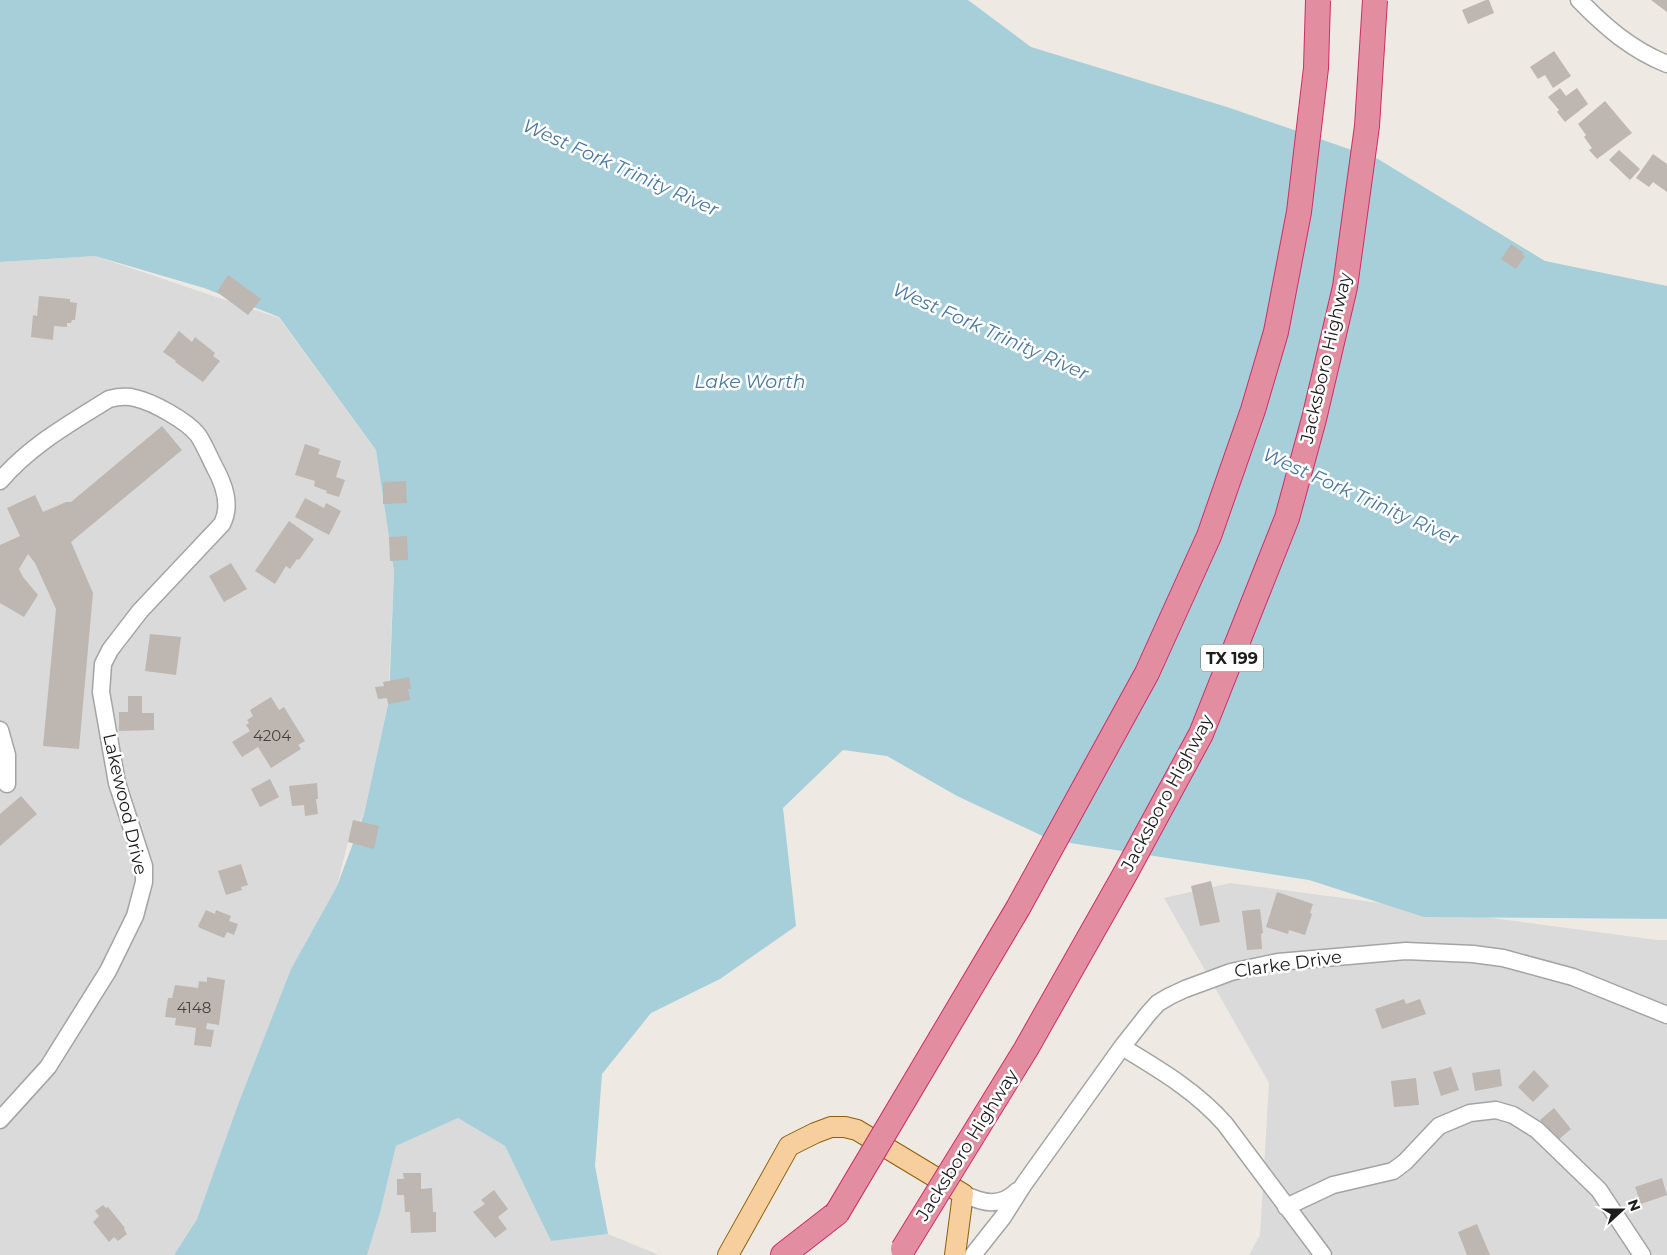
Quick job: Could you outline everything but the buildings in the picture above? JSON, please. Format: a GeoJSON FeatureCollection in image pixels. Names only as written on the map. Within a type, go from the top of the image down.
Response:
{"type":"FeatureCollection","features":[{"type":"Feature","properties":{"kind":"highway"},"geometry":{"type":"LineString","coordinates":[[783,1255],[837,1213],[1018,908],[1147,673],[1209,536],[1253,410],[1276,332],[1299,212],[1316,68],[1318,0]]}},
{"type":"Feature","properties":{"kind":"highway","name":"Jacksboro Highway"},"geometry":{"type":"LineString","coordinates":[[902,1252],[1026,1049],[1125,874],[1201,734],[1287,518],[1314,419],[1345,287],[1367,126],[1375,0]]}},
{"type":"Feature","properties":{"kind":"main road"},"geometry":{"type":"LineString","coordinates":[[728,1255],[789,1146],[816,1132],[831,1127],[845,1126],[857,1130],[963,1194],[955,1255]]}},
{"type":"Feature","properties":{"kind":"street"},"geometry":{"type":"LineString","coordinates":[[1579,0],[1598,20],[1624,41],[1667,64]]}},
{"type":"Feature","properties":{"kind":"street","name":"Lakewood Drive"},"geometry":{"type":"LineString","coordinates":[[0,481],[42,441],[108,399],[120,397],[135,398],[160,408],[181,420],[198,435],[222,481],[227,503],[225,518],[222,524],[140,611],[110,650],[103,664],[101,692],[117,783],[144,866],[144,882],[134,916],[108,971],[48,1067],[0,1120]]}},
{"type":"Feature","properties":{"kind":"street"},"geometry":{"type":"LineString","coordinates":[[0,730],[7,755],[7,784]]}},
{"type":"Feature","properties":{"kind":"street","name":"Clarke Drive"},"geometry":{"type":"LineString","coordinates":[[973,1255],[1008,1210],[1024,1184],[1122,1047],[1158,1003],[1185,989],[1231,972],[1278,962],[1406,951],[1453,952],[1503,958],[1573,978],[1667,1015]]}},
{"type":"Feature","properties":{"kind":"street"},"geometry":{"type":"LineString","coordinates":[[1122,1047],[1174,1079],[1203,1100],[1214,1111],[1323,1255]]}},
{"type":"Feature","properties":{"kind":"street"},"geometry":{"type":"LineString","coordinates":[[1286,1207],[1333,1185],[1394,1171],[1439,1126],[1470,1113],[1496,1110],[1514,1115],[1537,1130],[1598,1190],[1642,1255]]}},
{"type":"Feature","properties":{"kind":"street"},"geometry":{"type":"LineString","coordinates":[[963,1194],[979,1201],[998,1203],[1014,1195],[1024,1184]]}},
{"type":"Feature","properties":{"kind":"shaded area"},"geometry":{"type":"Polygon","coordinates":[[[95,256],[279,318],[376,450],[394,571],[388,704],[364,814],[348,842],[337,886],[291,969],[197,1219],[174,1255],[0,1255],[0,262],[95,256]]]}},
{"type":"Feature","properties":{"kind":"shaded area"},"geometry":{"type":"Polygon","coordinates":[[[1230,883],[1667,940],[1667,1255],[1249,1255],[1260,1235],[1269,1083],[1164,898],[1230,883]]]}},
{"type":"Feature","properties":{"kind":"shaded area"},"geometry":{"type":"Polygon","coordinates":[[[458,1118],[505,1146],[551,1241],[608,1234],[659,1255],[367,1255],[380,1213],[396,1146],[458,1118]]]}},
{"type":"Feature","properties":{"kind":"water","name":"Lake Worth"},"geometry":{"type":"Polygon","coordinates":[[[0,0],[968,0],[1031,47],[1227,107],[1378,159],[1545,261],[1667,286],[1667,919],[1424,917],[1309,880],[1051,840],[957,796],[887,756],[843,750],[783,808],[796,926],[720,979],[651,1013],[602,1074],[595,1166],[608,1234],[551,1241],[505,1146],[458,1118],[396,1146],[380,1213],[367,1255],[174,1255],[197,1219],[239,1102],[291,969],[337,886],[364,814],[389,700],[394,571],[376,450],[279,317],[204,288],[95,256],[0,262],[0,0]]]}},
{"type":"Feature","properties":{"kind":"water label","name":"West Fork Trinity River"},"geometry":{"type":"Point","coordinates":[621,167]}},
{"type":"Feature","properties":{"kind":"water label","name":"West Fork Trinity River"},"geometry":{"type":"Point","coordinates":[991,331]}},
{"type":"Feature","properties":{"kind":"water label","name":"West Fork Trinity River"},"geometry":{"type":"Point","coordinates":[1361,496]}}]}
